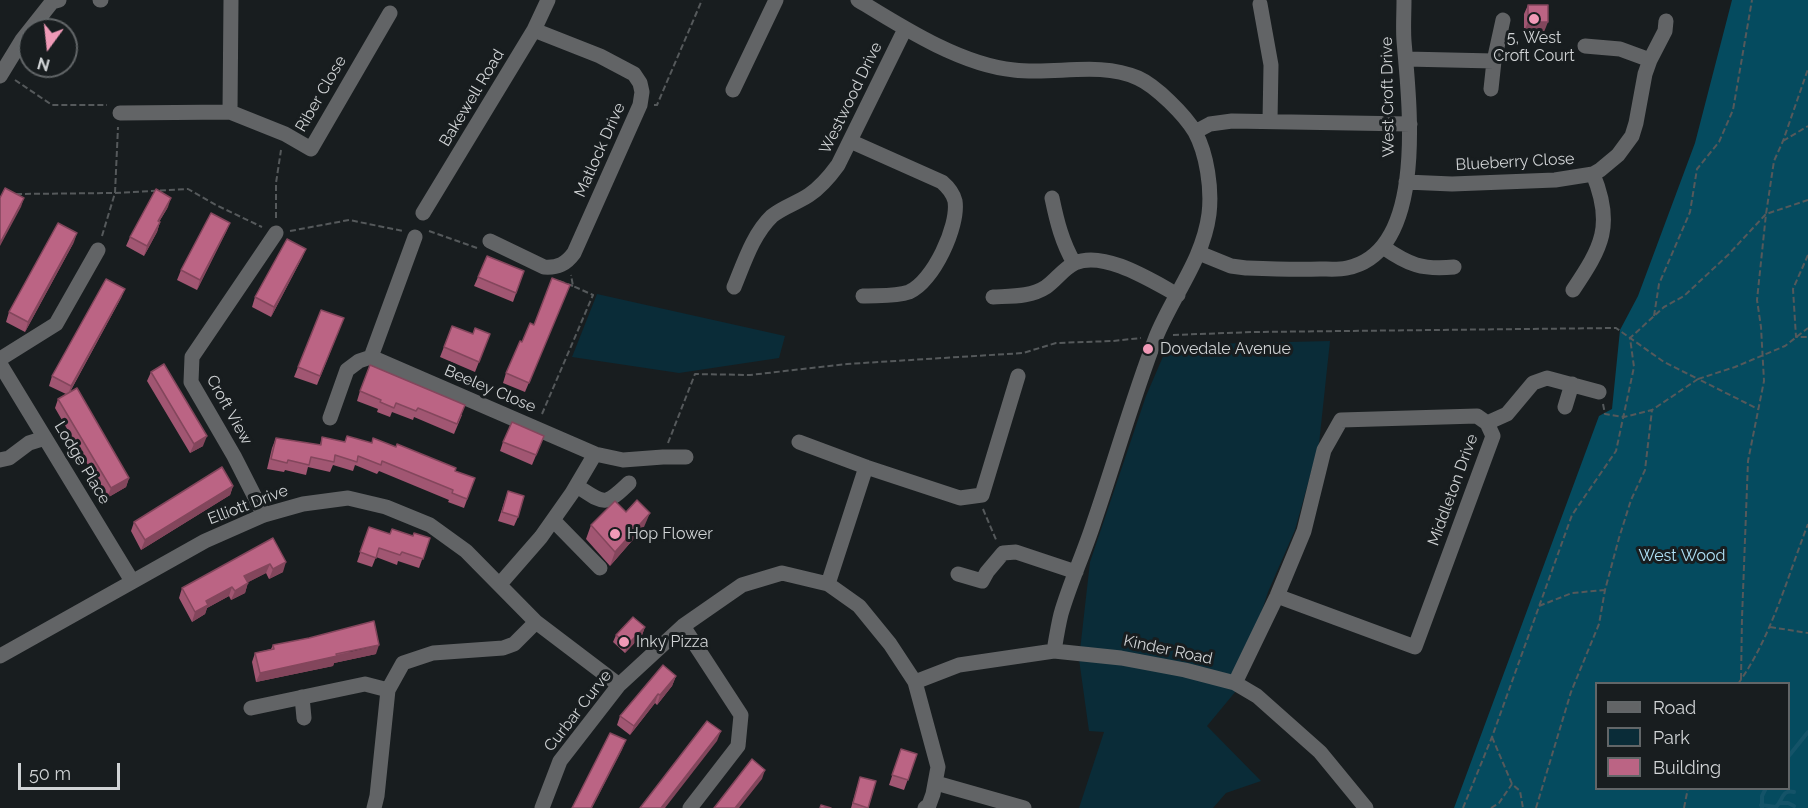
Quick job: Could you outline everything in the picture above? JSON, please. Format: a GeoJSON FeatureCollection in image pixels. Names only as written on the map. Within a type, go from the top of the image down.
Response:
{"type":"FeatureCollection","features":[{"type":"Feature","properties":{"kind":"street"},"geometry":{"type":"LineString","coordinates":[[1,74],[22,40],[52,2],[59,0]]}},
{"type":"Feature","properties":{"kind":"street"},"geometry":{"type":"LineString","coordinates":[[230,112],[231,0]]}},
{"type":"Feature","properties":{"kind":"street","name":"Bakewell Road"},"geometry":{"type":"LineString","coordinates":[[417,227],[534,30],[548,0]]}},
{"type":"Feature","properties":{"kind":"street"},"geometry":{"type":"LineString","coordinates":[[733,90],[776,0]]}},
{"type":"Feature","properties":{"kind":"street"},"geometry":{"type":"LineString","coordinates":[[858,0],[905,29],[954,53],[990,65],[1034,72],[1098,69],[1119,72],[1139,79],[1173,104],[1195,132],[1204,159],[1209,185],[1209,212],[1199,253],[1157,336],[1061,615],[1054,651]]}},
{"type":"Feature","properties":{"kind":"street","name":"West Croft Drive"},"geometry":{"type":"LineString","coordinates":[[1199,253],[1231,266],[1246,268],[1337,269],[1365,262],[1383,248],[1397,220],[1406,182],[1410,124],[1404,0]]}},
{"type":"Feature","properties":{"kind":"street"},"geometry":{"type":"LineString","coordinates":[[1260,4],[1272,81],[1270,121]]}},
{"type":"Feature","properties":{"kind":"street","name":"Riber Close"},"geometry":{"type":"LineString","coordinates":[[126,109],[230,112],[285,134],[311,149],[390,13]]}},
{"type":"Feature","properties":{"kind":"street"},"geometry":{"type":"LineString","coordinates":[[1491,89],[1494,61],[1503,20]]}},
{"type":"Feature","properties":{"kind":"street","name":"Blueberry Close"},"geometry":{"type":"LineString","coordinates":[[1406,182],[1452,184],[1556,180],[1593,174],[1618,155],[1632,136],[1645,74],[1665,32],[1666,21]]}},
{"type":"Feature","properties":{"kind":"street","name":"Westwood Drive"},"geometry":{"type":"LineString","coordinates":[[734,286],[755,239],[772,217],[794,202],[808,196],[825,182],[838,165],[905,29]]}},
{"type":"Feature","properties":{"kind":"street","name":"Matlock Drive"},"geometry":{"type":"LineString","coordinates":[[534,30],[600,56],[634,74],[640,83],[642,92],[640,105],[574,253],[568,261]]}},
{"type":"Feature","properties":{"kind":"street"},"geometry":{"type":"LineString","coordinates":[[1266,35],[1281,30]]}},
{"type":"Feature","properties":{"kind":"street"},"geometry":{"type":"LineString","coordinates":[[1585,46],[1620,49],[1650,60]]}},
{"type":"Feature","properties":{"kind":"street"},"geometry":{"type":"LineString","coordinates":[[1406,59],[1494,61]]}},
{"type":"Feature","properties":{"kind":"street"},"geometry":{"type":"LineString","coordinates":[[1195,132],[1218,122],[1410,124]]}},
{"type":"Feature","properties":{"kind":"street"},"geometry":{"type":"LineString","coordinates":[[850,141],[942,182],[951,190],[954,199],[954,221],[931,274],[922,284],[909,292],[863,296]]}},
{"type":"Feature","properties":{"kind":"street"},"geometry":{"type":"LineString","coordinates":[[1573,290],[1597,252],[1602,237],[1603,204],[1593,174]]}},
{"type":"Feature","properties":{"kind":"street"},"geometry":{"type":"LineString","coordinates":[[1052,198],[1064,246],[1074,263]]}},
{"type":"Feature","properties":{"kind":"street"},"geometry":{"type":"LineString","coordinates":[[330,418],[347,370],[358,361],[371,357],[417,227]]}},
{"type":"Feature","properties":{"kind":"street","name":"Croft View"},"geometry":{"type":"LineString","coordinates":[[264,515],[234,456],[191,382],[192,357],[276,233]]}},
{"type":"Feature","properties":{"kind":"street"},"geometry":{"type":"LineString","coordinates":[[490,241],[544,267],[552,268],[568,261]]}},
{"type":"Feature","properties":{"kind":"street"},"geometry":{"type":"LineString","coordinates":[[1383,248],[1419,267],[1434,269],[1454,267]]}},
{"type":"Feature","properties":{"kind":"street"},"geometry":{"type":"LineString","coordinates":[[0,359],[56,324],[98,250]]}},
{"type":"Feature","properties":{"kind":"street"},"geometry":{"type":"LineString","coordinates":[[993,297],[1034,293],[1047,286],[1074,263],[1094,261],[1116,265],[1137,273],[1178,295]]}},
{"type":"Feature","properties":{"kind":"street","name":"Beeley Close"},"geometry":{"type":"LineString","coordinates":[[371,357],[595,454],[623,460],[686,457]]}},
{"type":"Feature","properties":{"kind":"street","name":"Lodge Place"},"geometry":{"type":"LineString","coordinates":[[0,364],[132,581]]}},
{"type":"Feature","properties":{"kind":"street"},"geometry":{"type":"LineString","coordinates":[[799,442],[960,498],[982,495],[1018,376]]}},
{"type":"Feature","properties":{"kind":"street"},"geometry":{"type":"LineString","coordinates":[[1487,423],[1507,414],[1533,383],[1547,378],[1599,392]]}},
{"type":"Feature","properties":{"kind":"street"},"geometry":{"type":"LineString","coordinates":[[1565,407],[1572,384]]}},
{"type":"Feature","properties":{"kind":"street","name":"Middleton Drive"},"geometry":{"type":"LineString","coordinates":[[1235,683],[1277,596],[1304,531],[1324,450],[1341,420],[1477,416],[1487,423],[1493,436],[1415,647],[1277,596]]}},
{"type":"Feature","properties":{"kind":"street"},"geometry":{"type":"LineString","coordinates":[[0,460],[9,458],[29,443],[45,438]]}},
{"type":"Feature","properties":{"kind":"street"},"geometry":{"type":"LineString","coordinates":[[500,584],[553,520],[577,486],[595,454]]}},
{"type":"Feature","properties":{"kind":"street"},"geometry":{"type":"LineString","coordinates":[[828,584],[866,467]]}},
{"type":"Feature","properties":{"kind":"street"},"geometry":{"type":"LineString","coordinates":[[577,486],[596,499],[605,501],[613,498],[629,483]]}},
{"type":"Feature","properties":{"kind":"street","name":"Elliott Drive"},"geometry":{"type":"LineString","coordinates":[[1,653],[205,541],[264,515],[303,504],[348,498],[386,507],[430,525],[466,551],[536,622],[619,684]]}},
{"type":"Feature","properties":{"kind":"street"},"geometry":{"type":"LineString","coordinates":[[553,520],[600,567]]}},
{"type":"Feature","properties":{"kind":"street"},"geometry":{"type":"LineString","coordinates":[[958,574],[982,581],[1002,555],[1016,552],[1076,572]]}},
{"type":"Feature","properties":{"kind":"street","name":"Curbar Curve"},"geometry":{"type":"LineString","coordinates":[[542,808],[560,761],[619,684],[683,626],[742,585],[782,573],[828,584],[859,606],[891,644],[915,682],[938,766],[936,783]]}},
{"type":"Feature","properties":{"kind":"street"},"geometry":{"type":"LineString","coordinates":[[374,808],[388,690],[403,663],[433,652],[503,648],[514,644],[536,622]]}},
{"type":"Feature","properties":{"kind":"street"},"geometry":{"type":"LineString","coordinates":[[683,626],[741,715],[738,746],[690,808]]}},
{"type":"Feature","properties":{"kind":"street","name":"Kinder Road"},"geometry":{"type":"LineString","coordinates":[[915,682],[958,665],[1054,651],[1121,657],[1235,683],[1257,696],[1320,752],[1366,808]]}},
{"type":"Feature","properties":{"kind":"street"},"geometry":{"type":"LineString","coordinates":[[251,708],[365,684],[388,690]]}},
{"type":"Feature","properties":{"kind":"street"},"geometry":{"type":"LineString","coordinates":[[302,697],[304,718]]}},
{"type":"Feature","properties":{"kind":"street"},"geometry":{"type":"LineString","coordinates":[[925,808],[929,805],[936,783],[1024,808]]}},
{"type":"Feature","properties":{"kind":"path"},"geometry":{"type":"LineString","coordinates":[[640,105],[657,105],[702,0]]}},
{"type":"Feature","properties":{"kind":"path"},"geometry":{"type":"LineString","coordinates":[[1654,316],[1659,284],[1690,212],[1697,169],[1719,142],[1733,110],[1752,0]]}},
{"type":"Feature","properties":{"kind":"path"},"geometry":{"type":"LineString","coordinates":[[1741,679],[1748,461],[1764,381],[1757,300],[1766,214],[1774,161],[1808,69]]}},
{"type":"Feature","properties":{"kind":"path"},"geometry":{"type":"LineString","coordinates":[[1,74],[52,105],[111,105],[126,109],[115,194],[98,250]]}},
{"type":"Feature","properties":{"kind":"path"},"geometry":{"type":"LineString","coordinates":[[1783,141],[1808,126]]}},
{"type":"Feature","properties":{"kind":"path"},"geometry":{"type":"LineString","coordinates":[[276,233],[276,183],[285,134]]}},
{"type":"Feature","properties":{"kind":"path"},"geometry":{"type":"LineString","coordinates":[[13,194],[115,194],[188,189],[276,233],[349,220],[403,231],[417,227],[483,250],[490,241]]}},
{"type":"Feature","properties":{"kind":"path"},"geometry":{"type":"LineString","coordinates":[[1630,338],[1664,307],[1684,296],[1728,255],[1766,214],[1808,200]]}},
{"type":"Feature","properties":{"kind":"path"},"geometry":{"type":"LineString","coordinates":[[1796,337],[1793,289],[1808,255]]}},
{"type":"Feature","properties":{"kind":"path"},"geometry":{"type":"LineString","coordinates":[[536,428],[593,295],[573,286],[568,261]]}},
{"type":"Feature","properties":{"kind":"path"},"geometry":{"type":"LineString","coordinates":[[663,457],[695,374],[750,375],[847,364],[1023,353],[1056,343],[1113,341],[1157,336],[1253,332],[1617,328],[1664,362],[1758,409]]}},
{"type":"Feature","properties":{"kind":"path"},"geometry":{"type":"LineString","coordinates":[[1605,414],[1624,417],[1652,410],[1698,379],[1736,368],[1785,346],[1808,328]]}},
{"type":"Feature","properties":{"kind":"path"},"geometry":{"type":"LineString","coordinates":[[1796,337],[1808,337]]}},
{"type":"Feature","properties":{"kind":"path"},"geometry":{"type":"LineString","coordinates":[[1463,808],[1492,737],[1572,514],[1616,451],[1634,367],[1630,338]]}},
{"type":"Feature","properties":{"kind":"path"},"geometry":{"type":"LineString","coordinates":[[1536,808],[1571,692],[1599,624],[1605,590],[1631,500],[1645,471],[1652,410]]}},
{"type":"Feature","properties":{"kind":"path"},"geometry":{"type":"LineString","coordinates":[[976,495],[989,520],[1002,555]]}},
{"type":"Feature","properties":{"kind":"path"},"geometry":{"type":"LineString","coordinates":[[1739,682],[1770,627],[1808,524]]}},
{"type":"Feature","properties":{"kind":"path"},"geometry":{"type":"LineString","coordinates":[[1538,606],[1572,592],[1605,590]]}},
{"type":"Feature","properties":{"kind":"path"},"geometry":{"type":"LineString","coordinates":[[1770,627],[1808,633]]}},
{"type":"Feature","properties":{"kind":"path"},"geometry":{"type":"LineString","coordinates":[[1492,737],[1512,784],[1520,791],[1523,808]]}},
{"type":"Feature","properties":{"kind":"path"},"geometry":{"type":"LineString","coordinates":[[1491,808],[1499,803],[1512,784]]}},
{"type":"Feature","properties":{"kind":"path"},"geometry":{"type":"LineString","coordinates":[[1684,808],[1688,790]]}},
{"type":"Feature","properties":{"kind":"green space","name":"West Wood"},"geometry":{"type":"Polygon","coordinates":[[[1732,0],[1808,0],[1808,808],[1454,808],[1599,416],[1612,409],[1620,330],[1638,296],[1695,143],[1732,0]]]}},
{"type":"Feature","properties":{"kind":"green space"},"geometry":{"type":"Polygon","coordinates":[[[597,294],[785,336],[779,358],[679,373],[572,357],[597,294]]]}},
{"type":"Feature","properties":{"kind":"green space"},"geometry":{"type":"Polygon","coordinates":[[[1330,341],[1319,444],[1295,530],[1268,592],[1236,691],[1207,726],[1261,781],[1226,793],[1213,808],[1079,808],[1104,732],[1089,731],[1079,659],[1090,562],[1146,396],[1168,345],[1330,341]]]}},
{"type":"Feature","properties":{"kind":"building"},"geometry":{"type":"Polygon","coordinates":[[[1528,5],[1548,5],[1548,22],[1528,22],[1528,5]]]}},
{"type":"Feature","properties":{"kind":"building"},"geometry":{"type":"Polygon","coordinates":[[[5,188],[24,198],[0,243],[0,198],[5,188]]]}},
{"type":"Feature","properties":{"kind":"building"},"geometry":{"type":"Polygon","coordinates":[[[156,189],[171,198],[147,246],[130,237],[156,189]]]}},
{"type":"Feature","properties":{"kind":"building"},"geometry":{"type":"Polygon","coordinates":[[[211,213],[230,223],[200,280],[181,270],[211,213]]]}},
{"type":"Feature","properties":{"kind":"building"},"geometry":{"type":"Polygon","coordinates":[[[58,223],[77,233],[28,322],[9,312],[58,223]]]}},
{"type":"Feature","properties":{"kind":"building"},"geometry":{"type":"Polygon","coordinates":[[[287,239],[306,249],[274,307],[255,297],[287,239]]]}},
{"type":"Feature","properties":{"kind":"building"},"geometry":{"type":"Polygon","coordinates":[[[487,256],[524,271],[516,293],[478,277],[487,256]]]}},
{"type":"Feature","properties":{"kind":"building"},"geometry":{"type":"Polygon","coordinates":[[[552,278],[570,285],[529,383],[506,373],[530,323],[534,325],[552,278]]]}},
{"type":"Feature","properties":{"kind":"building"},"geometry":{"type":"Polygon","coordinates":[[[106,279],[125,289],[71,386],[52,376],[106,279]]]}},
{"type":"Feature","properties":{"kind":"building"},"geometry":{"type":"Polygon","coordinates":[[[321,310],[344,318],[320,376],[298,367],[321,310]]]}},
{"type":"Feature","properties":{"kind":"building"},"geometry":{"type":"Polygon","coordinates":[[[452,326],[473,334],[475,328],[490,334],[479,362],[444,347],[452,326]]]}},
{"type":"Feature","properties":{"kind":"building"},"geometry":{"type":"Polygon","coordinates":[[[164,364],[207,436],[194,444],[151,372],[164,364]]]}},
{"type":"Feature","properties":{"kind":"building"},"geometry":{"type":"Polygon","coordinates":[[[370,365],[465,405],[457,424],[418,408],[416,411],[396,403],[394,408],[360,391],[370,365]]]}},
{"type":"Feature","properties":{"kind":"building"},"geometry":{"type":"Polygon","coordinates":[[[77,388],[129,478],[111,488],[58,399],[77,388]]]}},
{"type":"Feature","properties":{"kind":"building"},"geometry":{"type":"Polygon","coordinates":[[[512,422],[544,436],[536,455],[503,442],[512,422]]]}},
{"type":"Feature","properties":{"kind":"building"},"geometry":{"type":"Polygon","coordinates":[[[347,436],[372,443],[373,438],[396,447],[397,444],[456,468],[455,471],[475,478],[467,499],[452,493],[453,490],[382,461],[381,465],[358,456],[357,462],[335,455],[334,462],[311,457],[309,465],[271,459],[276,438],[321,445],[322,437],[345,442],[347,436]]]}},
{"type":"Feature","properties":{"kind":"building"},"geometry":{"type":"Polygon","coordinates":[[[222,467],[233,486],[145,540],[134,522],[222,467]]]}},
{"type":"Feature","properties":{"kind":"building"},"geometry":{"type":"Polygon","coordinates":[[[508,491],[524,496],[518,517],[502,512],[508,491]]]}},
{"type":"Feature","properties":{"kind":"building"},"geometry":{"type":"Polygon","coordinates":[[[637,500],[650,513],[615,552],[591,525],[615,501],[626,512],[637,500]]]}},
{"type":"Feature","properties":{"kind":"building"},"geometry":{"type":"Polygon","coordinates":[[[369,527],[390,534],[392,529],[413,536],[414,533],[430,538],[423,559],[379,548],[376,558],[360,552],[369,527]]]}},
{"type":"Feature","properties":{"kind":"building"},"geometry":{"type":"Polygon","coordinates":[[[273,538],[286,562],[273,569],[270,564],[244,576],[248,583],[235,591],[232,587],[206,601],[208,605],[195,612],[182,588],[273,538]]]}},
{"type":"Feature","properties":{"kind":"building"},"geometry":{"type":"Polygon","coordinates":[[[633,617],[645,627],[627,645],[616,635],[633,617]]]}},
{"type":"Feature","properties":{"kind":"building"},"geometry":{"type":"Polygon","coordinates":[[[374,621],[379,645],[260,673],[255,653],[274,649],[273,645],[374,621]]]}},
{"type":"Feature","properties":{"kind":"building"},"geometry":{"type":"Polygon","coordinates":[[[663,665],[676,676],[660,695],[658,694],[634,726],[620,716],[663,665]]]}},
{"type":"Feature","properties":{"kind":"building"},"geometry":{"type":"Polygon","coordinates":[[[707,721],[721,731],[661,808],[640,808],[707,721]]]}},
{"type":"Feature","properties":{"kind":"building"},"geometry":{"type":"Polygon","coordinates":[[[610,733],[626,740],[591,808],[572,808],[610,733]]]}},
{"type":"Feature","properties":{"kind":"building"},"geometry":{"type":"Polygon","coordinates":[[[901,749],[917,754],[908,780],[892,775],[901,749]]]}},
{"type":"Feature","properties":{"kind":"building"},"geometry":{"type":"Polygon","coordinates":[[[752,759],[765,770],[735,808],[714,808],[752,759]]]}},
{"type":"Feature","properties":{"kind":"building"},"geometry":{"type":"Polygon","coordinates":[[[860,777],[876,781],[868,808],[853,803],[860,777]]]}},
{"type":"Feature","properties":{"kind":"waterway"},"geometry":{"type":"LineString","coordinates":[[1790,754],[1808,732]]}},
{"type":"Feature","properties":{"kind":"waterway"},"geometry":{"type":"LineString","coordinates":[[1762,808],[1762,796],[1765,790]]}},
{"type":"Feature","properties":{"kind":"waterway"},"geometry":{"type":"LineString","coordinates":[[1761,805],[1776,807],[1787,792],[1794,792]]}},
{"type":"Feature","properties":{"kind":"waterway"},"geometry":{"type":"LineString","coordinates":[[1780,803],[1794,806]]}},
{"type":"Feature","properties":{"kind":"place","name":"5, West Croft Court"},"geometry":{"type":"Point","coordinates":[1534,19]}},
{"type":"Feature","properties":{"kind":"place","name":"Dovedale Avenue"},"geometry":{"type":"Point","coordinates":[1148,349]}},
{"type":"Feature","properties":{"kind":"place","name":"Hop Flower"},"geometry":{"type":"Point","coordinates":[615,534]}},
{"type":"Feature","properties":{"kind":"place","name":"Inky Pizza"},"geometry":{"type":"Point","coordinates":[624,642]}}]}
